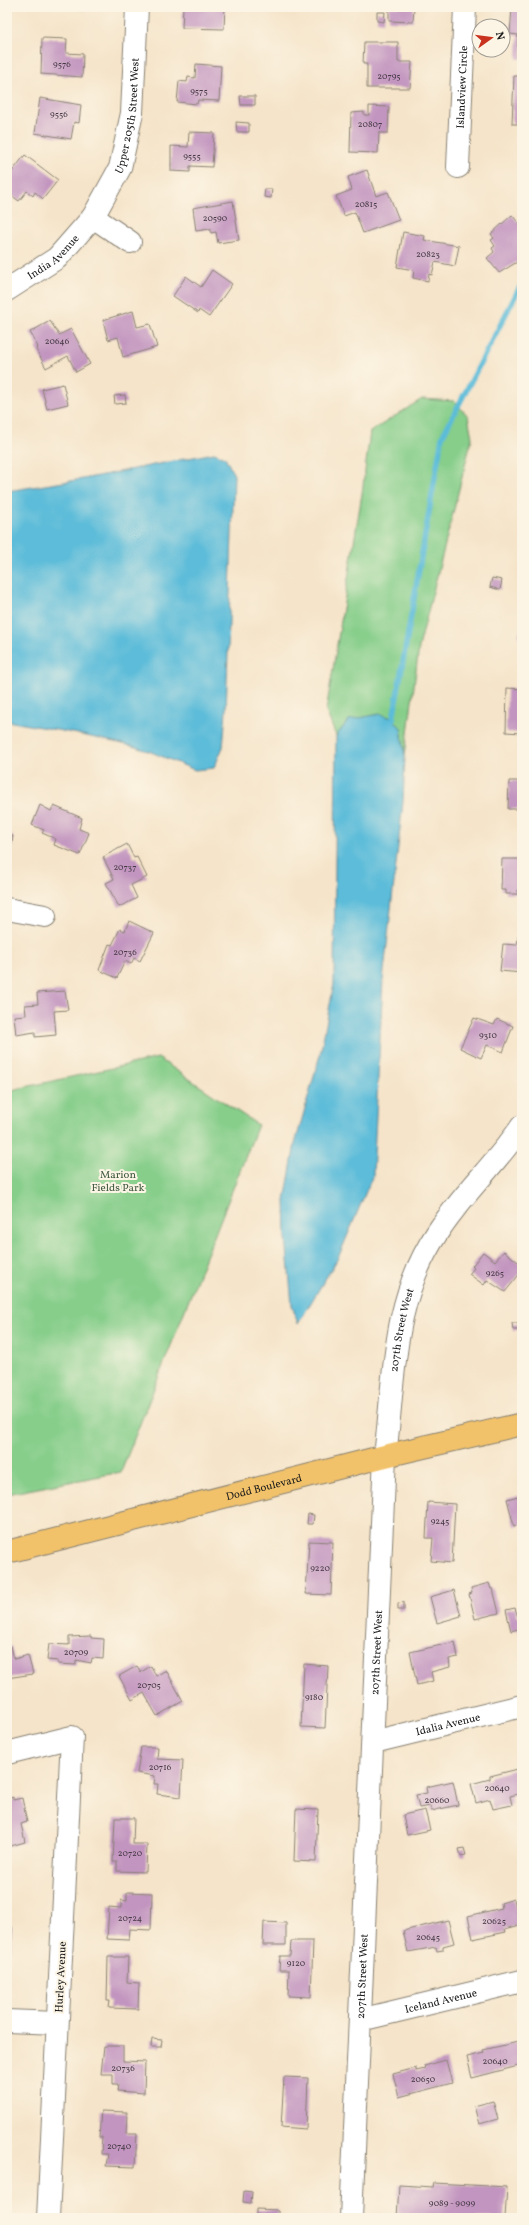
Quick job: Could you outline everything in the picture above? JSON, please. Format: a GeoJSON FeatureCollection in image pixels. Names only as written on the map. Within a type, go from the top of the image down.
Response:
{"type":"FeatureCollection","features":[{"type":"Feature","properties":{"kind":"main road","name":"Dodd Boulevard"},"geometry":{"type":"LineString","coordinates":[[7,1552],[386,1456],[522,1424]]}},
{"type":"Feature","properties":{"kind":"street","name":"Upper 205th Street West"},"geometry":{"type":"LineString","coordinates":[[93,217],[120,168],[132,113],[137,7]]}},
{"type":"Feature","properties":{"kind":"street","name":"Islandview Circle"},"geometry":{"type":"LineString","coordinates":[[458,167],[465,7]]}},
{"type":"Feature","properties":{"kind":"street"},"geometry":{"type":"LineString","coordinates":[[93,217],[130,242]]}},
{"type":"Feature","properties":{"kind":"street","name":"India Avenue"},"geometry":{"type":"LineString","coordinates":[[7,290],[57,258],[93,217]]}},
{"type":"Feature","properties":{"kind":"street"},"geometry":{"type":"LineString","coordinates":[[7,909],[45,916]]}},
{"type":"Feature","properties":{"kind":"street","name":"207th Street West"},"geometry":{"type":"LineString","coordinates":[[351,2218],[386,1456],[395,1347],[400,1322],[414,1277],[430,1245],[449,1215],[522,1126]]}},
{"type":"Feature","properties":{"kind":"street","name":"Idalia Avenue"},"geometry":{"type":"LineString","coordinates":[[373,1742],[522,1706]]}},
{"type":"Feature","properties":{"kind":"street","name":"Hurley Avenue"},"geometry":{"type":"LineString","coordinates":[[7,1753],[72,1737],[48,2218]]}},
{"type":"Feature","properties":{"kind":"street","name":"Iceland Avenue"},"geometry":{"type":"LineString","coordinates":[[360,2020],[522,1981]]}},
{"type":"Feature","properties":{"kind":"street"},"geometry":{"type":"LineString","coordinates":[[7,2020],[57,2023]]}},
{"type":"Feature","properties":{"kind":"green space"},"geometry":{"type":"Polygon","coordinates":[[[422,399],[454,401],[468,416],[472,438],[419,647],[405,756],[401,728],[349,720],[336,736],[326,711],[362,494],[370,432],[422,399]]]}},
{"type":"Feature","properties":{"kind":"green space","name":"Marion Fields Park"},"geometry":{"type":"Polygon","coordinates":[[[158,1058],[258,1125],[121,1472],[7,1494],[7,1091],[158,1058]]]}},
{"type":"Feature","properties":{"kind":"water"},"geometry":{"type":"Polygon","coordinates":[[[214,453],[225,457],[234,475],[226,711],[223,747],[214,768],[195,770],[132,746],[7,721],[7,491],[83,479],[214,453]]]}},
{"type":"Feature","properties":{"kind":"water"},"geometry":{"type":"Polygon","coordinates":[[[380,714],[392,718],[401,728],[405,756],[403,802],[383,980],[373,1175],[338,1258],[298,1324],[292,1305],[286,1237],[285,1201],[295,1144],[320,1055],[334,984],[336,736],[349,720],[380,714]]]}},
{"type":"Feature","properties":{"kind":"building"},"geometry":{"type":"Polygon","coordinates":[[[57,7],[86,7],[86,10],[57,7]]]}},
{"type":"Feature","properties":{"kind":"building"},"geometry":{"type":"Polygon","coordinates":[[[183,7],[225,7],[224,29],[182,28],[183,7]]]}},
{"type":"Feature","properties":{"kind":"building"},"geometry":{"type":"Polygon","coordinates":[[[389,7],[414,7],[413,22],[389,21],[389,7]]]}},
{"type":"Feature","properties":{"kind":"building"},"geometry":{"type":"Polygon","coordinates":[[[512,7],[522,7],[522,59],[517,59],[518,35],[511,34],[512,7]]]}},
{"type":"Feature","properties":{"kind":"building"},"geometry":{"type":"Polygon","coordinates":[[[377,12],[385,12],[384,22],[377,21],[377,12]]]}},
{"type":"Feature","properties":{"kind":"building"},"geometry":{"type":"Polygon","coordinates":[[[42,38],[67,39],[66,53],[83,54],[82,77],[41,74],[42,38]]]}},
{"type":"Feature","properties":{"kind":"building"},"geometry":{"type":"Polygon","coordinates":[[[364,42],[398,42],[398,62],[412,62],[410,88],[367,88],[367,64],[363,64],[364,42]]]}},
{"type":"Feature","properties":{"kind":"building"},"geometry":{"type":"Polygon","coordinates":[[[196,64],[221,66],[219,101],[198,100],[197,104],[177,102],[179,81],[187,82],[188,77],[195,78],[196,64]]]}},
{"type":"Feature","properties":{"kind":"building"},"geometry":{"type":"Polygon","coordinates":[[[514,76],[522,76],[522,124],[512,124],[514,76]]]}},
{"type":"Feature","properties":{"kind":"building"},"geometry":{"type":"Polygon","coordinates":[[[240,96],[255,96],[255,105],[241,105],[240,96]]]}},
{"type":"Feature","properties":{"kind":"building"},"geometry":{"type":"Polygon","coordinates":[[[40,98],[81,105],[79,123],[74,122],[71,139],[35,133],[40,98]]]}},
{"type":"Feature","properties":{"kind":"building"},"geometry":{"type":"Polygon","coordinates":[[[369,106],[389,107],[388,133],[379,133],[378,153],[350,152],[351,113],[364,112],[364,115],[369,115],[369,106]]]}},
{"type":"Feature","properties":{"kind":"building"},"geometry":{"type":"Polygon","coordinates":[[[236,122],[249,123],[249,132],[237,132],[236,122]]]}},
{"type":"Feature","properties":{"kind":"building"},"geometry":{"type":"Polygon","coordinates":[[[189,132],[214,133],[212,167],[190,166],[190,172],[171,171],[171,146],[188,147],[189,132]]]}},
{"type":"Feature","properties":{"kind":"building"},"geometry":{"type":"Polygon","coordinates":[[[25,155],[58,180],[43,199],[35,192],[33,196],[27,191],[19,201],[7,192],[7,178],[25,155]]]}},
{"type":"Feature","properties":{"kind":"building"},"geometry":{"type":"Polygon","coordinates":[[[367,170],[376,196],[388,192],[399,220],[363,233],[355,212],[344,216],[336,196],[352,190],[348,177],[367,170]]]}},
{"type":"Feature","properties":{"kind":"building"},"geometry":{"type":"Polygon","coordinates":[[[265,189],[272,189],[271,198],[264,197],[265,189]]]}},
{"type":"Feature","properties":{"kind":"building"},"geometry":{"type":"Polygon","coordinates":[[[233,201],[239,240],[218,243],[216,232],[211,233],[210,229],[196,231],[193,208],[233,201]]]}},
{"type":"Feature","properties":{"kind":"building"},"geometry":{"type":"Polygon","coordinates":[[[512,215],[522,227],[522,236],[518,239],[522,244],[522,259],[499,273],[487,258],[494,252],[492,248],[495,246],[491,240],[494,238],[491,234],[512,215]]]}},
{"type":"Feature","properties":{"kind":"building"},"geometry":{"type":"Polygon","coordinates":[[[403,232],[425,236],[424,240],[459,246],[455,266],[435,262],[432,275],[429,274],[428,281],[413,278],[414,270],[397,267],[403,232]]]}},
{"type":"Feature","properties":{"kind":"building"},"geometry":{"type":"Polygon","coordinates":[[[212,270],[232,284],[209,317],[199,310],[198,313],[173,296],[186,276],[201,287],[212,270]]]}},
{"type":"Feature","properties":{"kind":"building"},"geometry":{"type":"Polygon","coordinates":[[[133,311],[137,327],[150,324],[157,347],[123,357],[118,337],[108,340],[103,320],[133,311]]]}},
{"type":"Feature","properties":{"kind":"building"},"geometry":{"type":"Polygon","coordinates":[[[50,321],[59,335],[71,329],[90,364],[76,372],[68,356],[46,368],[36,349],[38,347],[30,332],[50,321]]]}},
{"type":"Feature","properties":{"kind":"building"},"geometry":{"type":"Polygon","coordinates":[[[63,384],[68,404],[47,409],[42,389],[63,384]]]}},
{"type":"Feature","properties":{"kind":"building"},"geometry":{"type":"Polygon","coordinates":[[[125,395],[126,403],[115,404],[114,396],[125,395]]]}},
{"type":"Feature","properties":{"kind":"building"},"geometry":{"type":"Polygon","coordinates":[[[492,578],[502,580],[500,590],[490,587],[492,578]]]}},
{"type":"Feature","properties":{"kind":"building"},"geometry":{"type":"Polygon","coordinates":[[[522,625],[522,638],[518,637],[522,625]]]}},
{"type":"Feature","properties":{"kind":"building"},"geometry":{"type":"Polygon","coordinates":[[[507,688],[522,689],[522,733],[506,732],[507,688]]]}},
{"type":"Feature","properties":{"kind":"building"},"geometry":{"type":"Polygon","coordinates":[[[509,781],[522,781],[522,809],[508,809],[509,781]]]}},
{"type":"Feature","properties":{"kind":"building"},"geometry":{"type":"Polygon","coordinates":[[[40,805],[51,811],[54,806],[82,818],[79,829],[89,833],[80,855],[54,845],[56,839],[42,833],[44,830],[32,825],[40,805]]]}},
{"type":"Feature","properties":{"kind":"building"},"geometry":{"type":"Polygon","coordinates":[[[7,834],[13,836],[10,855],[7,854],[7,834]]]}},
{"type":"Feature","properties":{"kind":"building"},"geometry":{"type":"Polygon","coordinates":[[[127,844],[134,858],[137,857],[147,877],[131,885],[137,898],[119,907],[106,883],[114,879],[103,857],[127,844]]]}},
{"type":"Feature","properties":{"kind":"building"},"geometry":{"type":"Polygon","coordinates":[[[502,859],[522,859],[522,891],[518,890],[518,894],[506,894],[506,890],[501,890],[502,859]]]}},
{"type":"Feature","properties":{"kind":"building"},"geometry":{"type":"Polygon","coordinates":[[[129,921],[154,933],[140,961],[134,958],[131,964],[125,961],[117,978],[99,970],[109,944],[112,945],[120,929],[125,931],[129,921]]]}},
{"type":"Feature","properties":{"kind":"building"},"geometry":{"type":"Polygon","coordinates":[[[519,930],[522,930],[522,973],[500,971],[503,944],[517,945],[519,930]]]}},
{"type":"Feature","properties":{"kind":"building"},"geometry":{"type":"Polygon","coordinates":[[[65,991],[68,1010],[54,1011],[56,1035],[35,1037],[35,1032],[16,1035],[14,1016],[26,1015],[25,1005],[38,1004],[37,993],[65,991]]]}},
{"type":"Feature","properties":{"kind":"building"},"geometry":{"type":"Polygon","coordinates":[[[474,1018],[494,1025],[497,1019],[513,1026],[503,1052],[487,1045],[481,1058],[460,1048],[474,1018]]]}},
{"type":"Feature","properties":{"kind":"building"},"geometry":{"type":"Polygon","coordinates":[[[504,1251],[522,1265],[522,1271],[505,1292],[487,1280],[484,1285],[469,1274],[474,1268],[472,1266],[483,1252],[495,1261],[504,1251]]]}},
{"type":"Feature","properties":{"kind":"building"},"geometry":{"type":"Polygon","coordinates":[[[512,1323],[518,1323],[519,1330],[513,1330],[512,1323]]]}},
{"type":"Feature","properties":{"kind":"building"},"geometry":{"type":"Polygon","coordinates":[[[522,1495],[522,1524],[514,1526],[507,1499],[522,1495]]]}},
{"type":"Feature","properties":{"kind":"building"},"geometry":{"type":"Polygon","coordinates":[[[428,1502],[455,1504],[452,1563],[431,1561],[433,1538],[426,1538],[428,1502]]]}},
{"type":"Feature","properties":{"kind":"building"},"geometry":{"type":"Polygon","coordinates":[[[308,1514],[314,1515],[313,1524],[307,1524],[308,1514]]]}},
{"type":"Feature","properties":{"kind":"building"},"geometry":{"type":"Polygon","coordinates":[[[309,1541],[333,1542],[331,1595],[306,1594],[309,1541]]]}},
{"type":"Feature","properties":{"kind":"building"},"geometry":{"type":"Polygon","coordinates":[[[489,1583],[491,1589],[493,1589],[499,1613],[475,1619],[469,1594],[472,1593],[471,1588],[489,1583]]]}},
{"type":"Feature","properties":{"kind":"building"},"geometry":{"type":"Polygon","coordinates":[[[454,1590],[461,1616],[437,1623],[430,1597],[454,1590]]]}},
{"type":"Feature","properties":{"kind":"building"},"geometry":{"type":"Polygon","coordinates":[[[404,1602],[404,1610],[398,1610],[398,1603],[404,1602]]]}},
{"type":"Feature","properties":{"kind":"building"},"geometry":{"type":"Polygon","coordinates":[[[515,1608],[518,1617],[522,1616],[522,1643],[518,1629],[511,1631],[506,1610],[515,1608]]]}},
{"type":"Feature","properties":{"kind":"building"},"geometry":{"type":"Polygon","coordinates":[[[91,1636],[91,1638],[104,1639],[103,1659],[92,1658],[91,1663],[76,1660],[76,1665],[58,1664],[58,1661],[47,1660],[49,1644],[69,1645],[69,1637],[91,1636]]]}},
{"type":"Feature","properties":{"kind":"building"},"geometry":{"type":"Polygon","coordinates":[[[455,1642],[458,1657],[449,1659],[450,1667],[431,1672],[433,1681],[417,1685],[410,1652],[455,1642]]]}},
{"type":"Feature","properties":{"kind":"building"},"geometry":{"type":"Polygon","coordinates":[[[11,1646],[14,1659],[28,1655],[33,1674],[7,1678],[7,1647],[11,1646]]]}},
{"type":"Feature","properties":{"kind":"building"},"geometry":{"type":"Polygon","coordinates":[[[304,1664],[328,1666],[325,1728],[301,1727],[304,1664]]]}},
{"type":"Feature","properties":{"kind":"building"},"geometry":{"type":"Polygon","coordinates":[[[137,1666],[141,1672],[151,1666],[156,1676],[166,1670],[183,1701],[157,1716],[144,1693],[132,1700],[119,1676],[137,1666]]]}},
{"type":"Feature","properties":{"kind":"building"},"geometry":{"type":"Polygon","coordinates":[[[141,1747],[158,1747],[157,1759],[183,1760],[181,1797],[157,1794],[158,1784],[154,1784],[155,1776],[137,1773],[141,1747]]]}},
{"type":"Feature","properties":{"kind":"building"},"geometry":{"type":"Polygon","coordinates":[[[522,1768],[522,1793],[510,1796],[512,1805],[493,1809],[490,1799],[476,1803],[471,1784],[490,1779],[490,1776],[522,1768]]]}},
{"type":"Feature","properties":{"kind":"building"},"geometry":{"type":"Polygon","coordinates":[[[453,1781],[458,1805],[431,1811],[430,1806],[419,1808],[416,1795],[427,1793],[426,1787],[453,1781]]]}},
{"type":"Feature","properties":{"kind":"building"},"geometry":{"type":"Polygon","coordinates":[[[13,1797],[13,1800],[22,1798],[27,1822],[21,1824],[25,1842],[7,1847],[7,1799],[13,1797]]]}},
{"type":"Feature","properties":{"kind":"building"},"geometry":{"type":"Polygon","coordinates":[[[296,1809],[318,1810],[316,1862],[294,1861],[296,1809]]]}},
{"type":"Feature","properties":{"kind":"building"},"geometry":{"type":"Polygon","coordinates":[[[425,1810],[430,1830],[407,1835],[403,1815],[425,1810]]]}},
{"type":"Feature","properties":{"kind":"building"},"geometry":{"type":"Polygon","coordinates":[[[115,1818],[134,1818],[133,1844],[147,1844],[146,1872],[117,1871],[117,1862],[113,1862],[115,1818]]]}},
{"type":"Feature","properties":{"kind":"building"},"geometry":{"type":"Polygon","coordinates":[[[464,1848],[466,1855],[461,1856],[459,1849],[464,1848]]]}},
{"type":"Feature","properties":{"kind":"building"},"geometry":{"type":"Polygon","coordinates":[[[127,1892],[152,1893],[151,1930],[130,1929],[129,1940],[107,1939],[109,1907],[121,1908],[121,1900],[127,1901],[127,1892]]]}},
{"type":"Feature","properties":{"kind":"building"},"geometry":{"type":"Polygon","coordinates":[[[514,1899],[520,1925],[505,1929],[506,1932],[473,1939],[468,1916],[502,1908],[501,1903],[514,1899]]]}},
{"type":"Feature","properties":{"kind":"building"},"geometry":{"type":"Polygon","coordinates":[[[448,1920],[454,1943],[443,1946],[443,1950],[437,1951],[436,1947],[408,1952],[403,1931],[448,1920]]]}},
{"type":"Feature","properties":{"kind":"building"},"geometry":{"type":"Polygon","coordinates":[[[264,1922],[286,1923],[286,1945],[263,1945],[264,1922]]]}},
{"type":"Feature","properties":{"kind":"building"},"geometry":{"type":"Polygon","coordinates":[[[7,1926],[12,1926],[11,1950],[7,1950],[7,1926]]]}},
{"type":"Feature","properties":{"kind":"building"},"geometry":{"type":"Polygon","coordinates":[[[291,1941],[313,1941],[311,1997],[288,1996],[289,1970],[279,1970],[280,1956],[290,1956],[291,1941]]]}},
{"type":"Feature","properties":{"kind":"building"},"geometry":{"type":"Polygon","coordinates":[[[108,1957],[128,1957],[127,1982],[139,1983],[138,2009],[109,2008],[110,2001],[107,2001],[108,1957]]]}},
{"type":"Feature","properties":{"kind":"building"},"geometry":{"type":"Polygon","coordinates":[[[152,2039],[162,2040],[161,2047],[151,2047],[152,2039]]]}},
{"type":"Feature","properties":{"kind":"building"},"geometry":{"type":"Polygon","coordinates":[[[518,2042],[522,2065],[472,2078],[467,2057],[484,2053],[483,2050],[518,2042]]]}},
{"type":"Feature","properties":{"kind":"building"},"geometry":{"type":"Polygon","coordinates":[[[104,2046],[123,2046],[123,2061],[145,2062],[144,2093],[117,2091],[118,2084],[113,2084],[113,2074],[101,2074],[104,2046]]]}},
{"type":"Feature","properties":{"kind":"building"},"geometry":{"type":"Polygon","coordinates":[[[446,2060],[452,2083],[399,2097],[393,2074],[416,2068],[416,2071],[425,2069],[424,2066],[446,2060]]]}},
{"type":"Feature","properties":{"kind":"building"},"geometry":{"type":"Polygon","coordinates":[[[284,2077],[308,2078],[306,2129],[281,2127],[284,2077]]]}},
{"type":"Feature","properties":{"kind":"building"},"geometry":{"type":"Polygon","coordinates":[[[493,2101],[498,2119],[479,2124],[474,2106],[493,2101]]]}},
{"type":"Feature","properties":{"kind":"building"},"geometry":{"type":"Polygon","coordinates":[[[101,2111],[127,2112],[126,2134],[137,2134],[135,2167],[106,2166],[108,2154],[101,2154],[102,2137],[99,2137],[101,2111]]]}},
{"type":"Feature","properties":{"kind":"building"},"geometry":{"type":"Polygon","coordinates":[[[434,2183],[507,2187],[505,2218],[397,2218],[399,2185],[433,2187],[434,2183]]]}},
{"type":"Feature","properties":{"kind":"building"},"geometry":{"type":"Polygon","coordinates":[[[244,2191],[252,2192],[251,2203],[243,2202],[244,2191]]]}},
{"type":"Feature","properties":{"kind":"building"},"geometry":{"type":"Polygon","coordinates":[[[256,2209],[278,2210],[278,2218],[256,2218],[256,2209]]]}},
{"type":"Feature","properties":{"kind":"waterway"},"geometry":{"type":"LineString","coordinates":[[392,725],[442,437],[522,283]]}}]}
